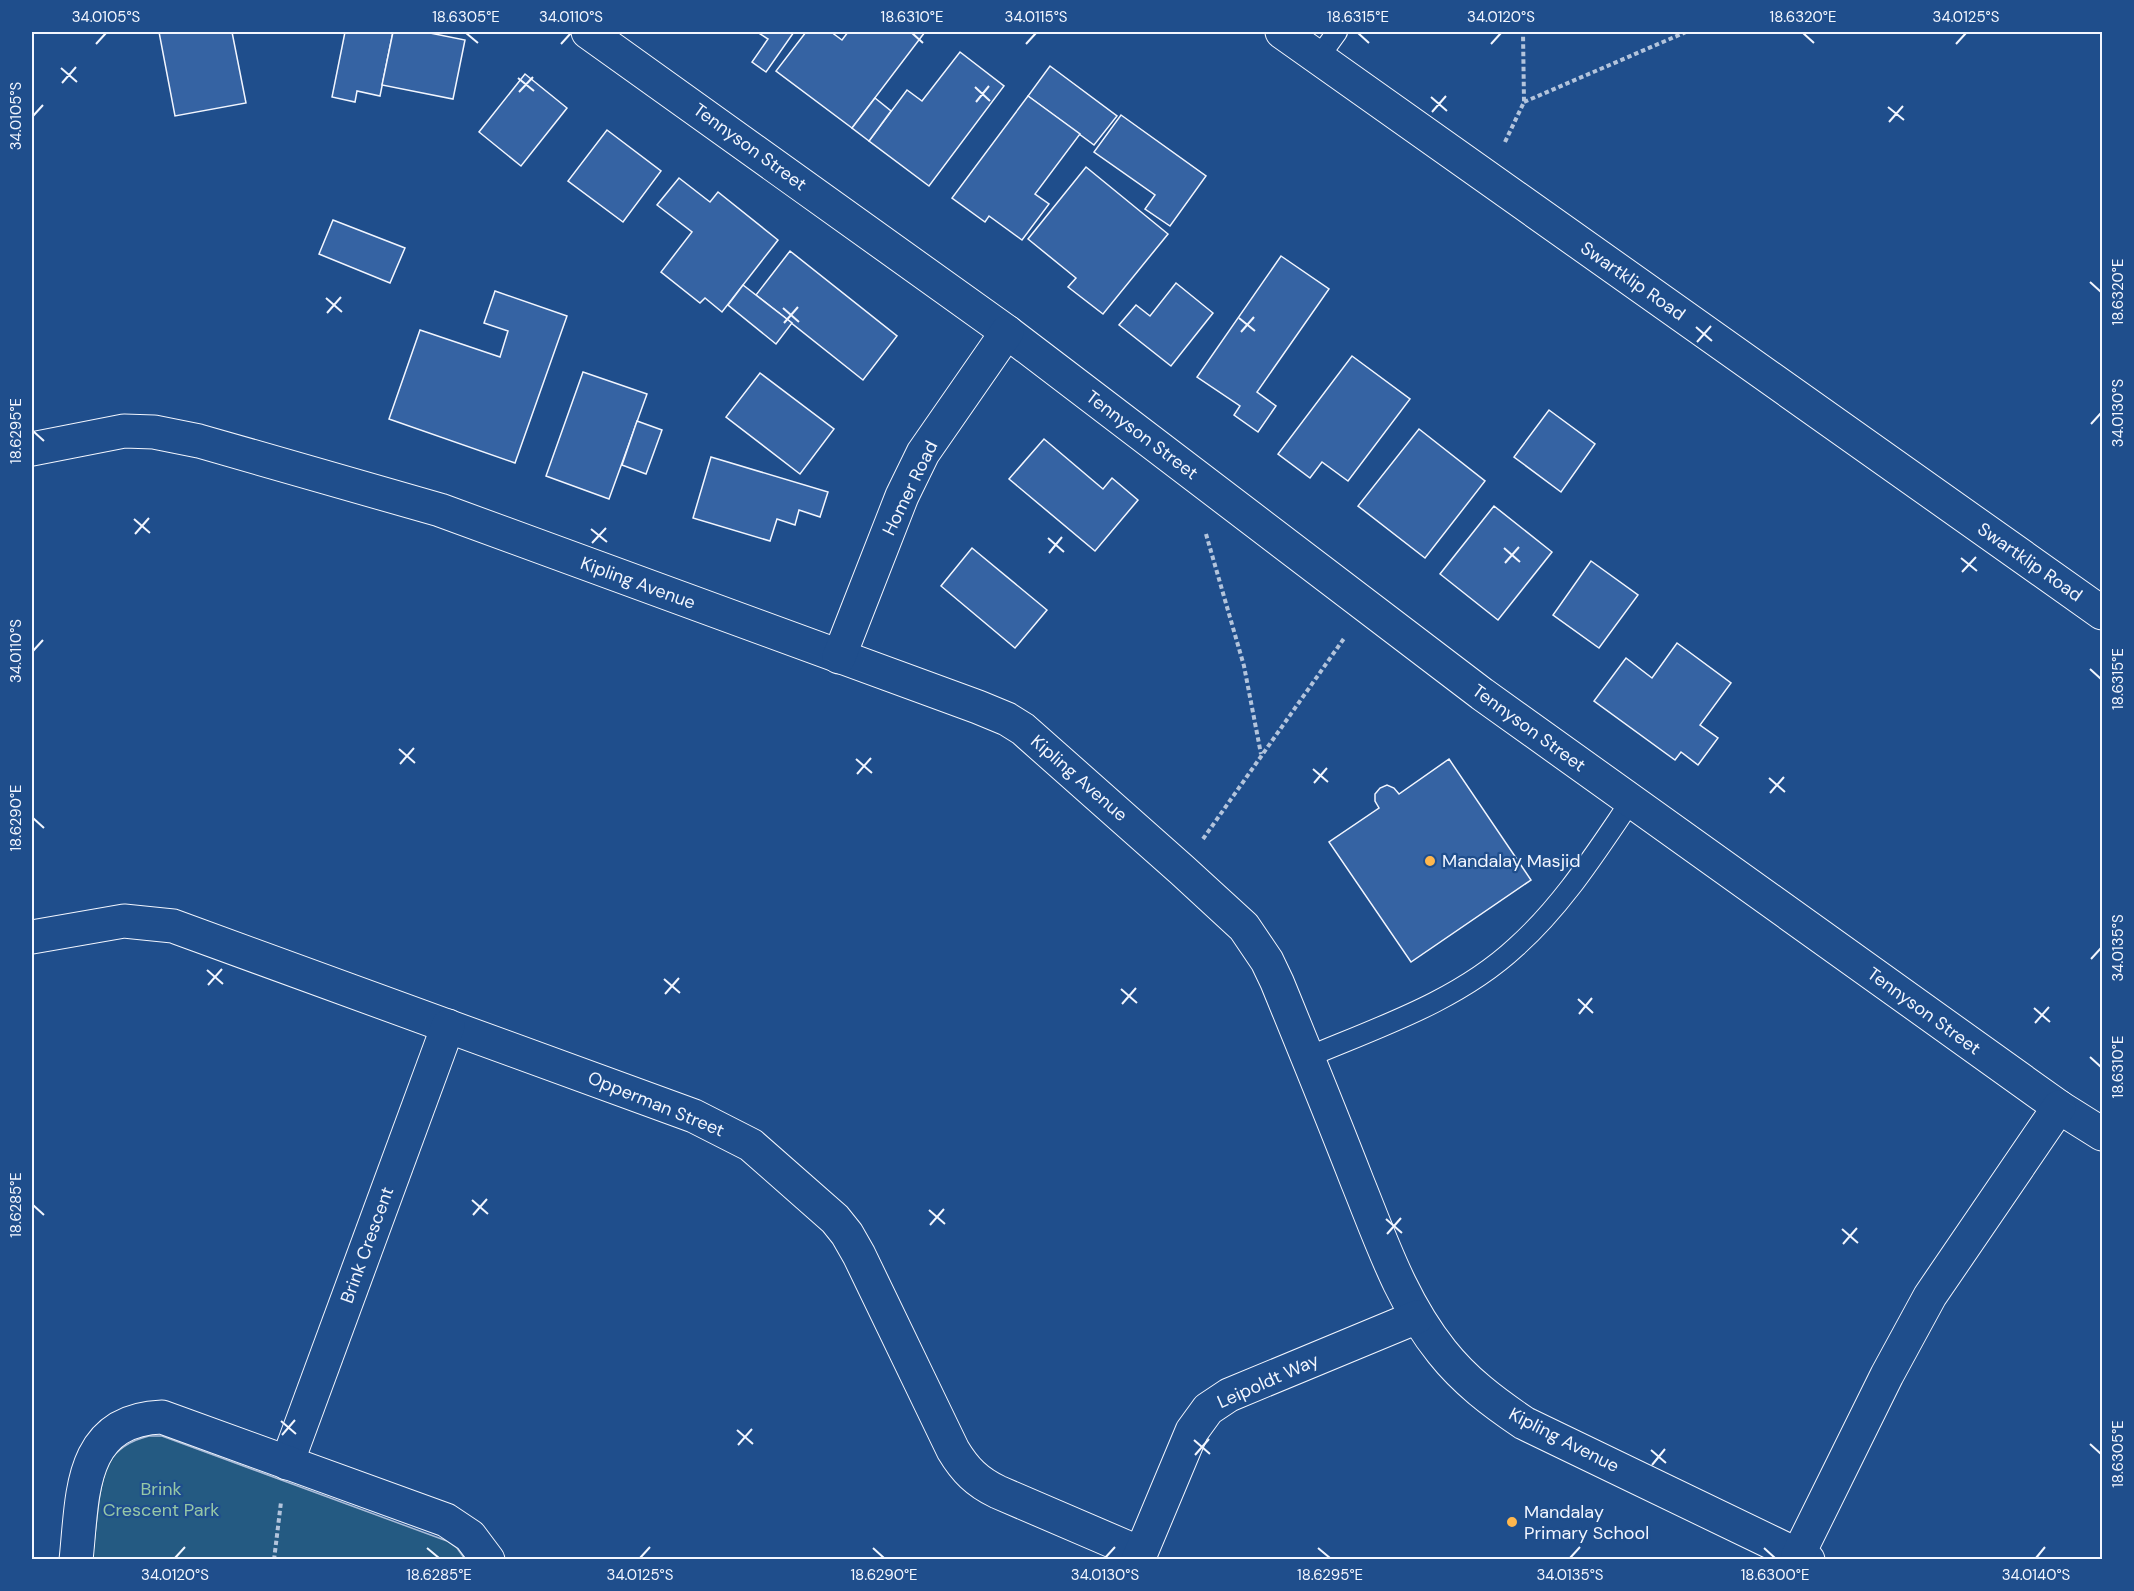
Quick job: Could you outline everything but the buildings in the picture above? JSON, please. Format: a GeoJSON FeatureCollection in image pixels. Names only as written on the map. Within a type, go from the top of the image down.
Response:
{"type":"FeatureCollection","features":[{"type":"Feature","properties":{"kind":"street","name":"Tennyson Street"},"geometry":{"type":"LineString","coordinates":[[588,32],[1007,332],[1482,694],[2059,1107],[2103,1134]]}},
{"type":"Feature","properties":{"kind":"street","name":"Swartklip Road"},"geometry":{"type":"LineString","coordinates":[[1282,32],[1328,44],[1488,178],[2103,613]]}},
{"type":"Feature","properties":{"kind":"street","name":"Homer Road"},"geometry":{"type":"LineString","coordinates":[[839,657],[902,496],[923,453],[1007,332]]}},
{"type":"Feature","properties":{"kind":"street","name":"Kipling Avenue"},"geometry":{"type":"LineString","coordinates":[[32,449],[124,430],[154,432],[200,441],[440,510],[978,708],[1007,719],[1023,729],[1231,914],[1255,942],[1277,982],[1392,1269],[1416,1317],[1461,1375],[1487,1398],[1524,1423],[1803,1557]]}},
{"type":"Feature","properties":{"kind":"street","name":"Opperman Street"},"geometry":{"type":"LineString","coordinates":[[32,937],[124,921],[173,926],[694,1116],[751,1145],[835,1219],[847,1234],[954,1450],[971,1474],[983,1485],[1139,1556]]}},
{"type":"Feature","properties":{"kind":"street","name":"Brink Crescent"},"geometry":{"type":"LineString","coordinates":[[286,1463],[448,1026]]}},
{"type":"Feature","properties":{"kind":"street"},"geometry":{"type":"LineString","coordinates":[[1803,1557],[1887,1375],[1930,1296],[2059,1107]]}},
{"type":"Feature","properties":{"kind":"street","name":"Leipoldt Way"},"geometry":{"type":"LineString","coordinates":[[1139,1556],[1192,1431],[1208,1409],[1228,1395],[1416,1317]]}},
{"type":"Feature","properties":{"kind":"street"},"geometry":{"type":"LineString","coordinates":[[76,1560],[85,1477],[92,1458],[102,1442],[117,1429],[131,1422],[162,1417],[446,1520],[470,1536],[488,1560]]}},
{"type":"Feature","properties":{"kind":"lane"},"geometry":{"type":"LineString","coordinates":[[1308,1057],[1436,1002],[1483,973],[1516,948],[1559,904],[1631,801]]}},
{"type":"Feature","properties":{"kind":"path"},"geometry":{"type":"LineString","coordinates":[[1488,178],[1524,102],[1523,32]]}},
{"type":"Feature","properties":{"kind":"path"},"geometry":{"type":"LineString","coordinates":[[1524,102],[1686,32]]}},
{"type":"Feature","properties":{"kind":"path"},"geometry":{"type":"LineString","coordinates":[[1205,533],[1244,666],[1261,754]]}},
{"type":"Feature","properties":{"kind":"path"},"geometry":{"type":"LineString","coordinates":[[1182,870],[1261,754],[1367,607]]}},
{"type":"Feature","properties":{"kind":"path"},"geometry":{"type":"LineString","coordinates":[[274,1560],[286,1463]]}},
{"type":"Feature","properties":{"kind":"green space","name":"Brink Crescent Park"},"geometry":{"type":"Polygon","coordinates":[[[149,1436],[162,1436],[447,1541],[457,1548],[465,1559],[92,1560],[105,1472],[116,1453],[124,1446],[149,1436]]]}},
{"type":"Feature","properties":{"kind":"place","name":"Mandalay Masjid"},"geometry":{"type":"Point","coordinates":[1430,861]}},
{"type":"Feature","properties":{"kind":"place","name":"Mandalay Primary School"},"geometry":{"type":"Point","coordinates":[1512,1522]}}]}
